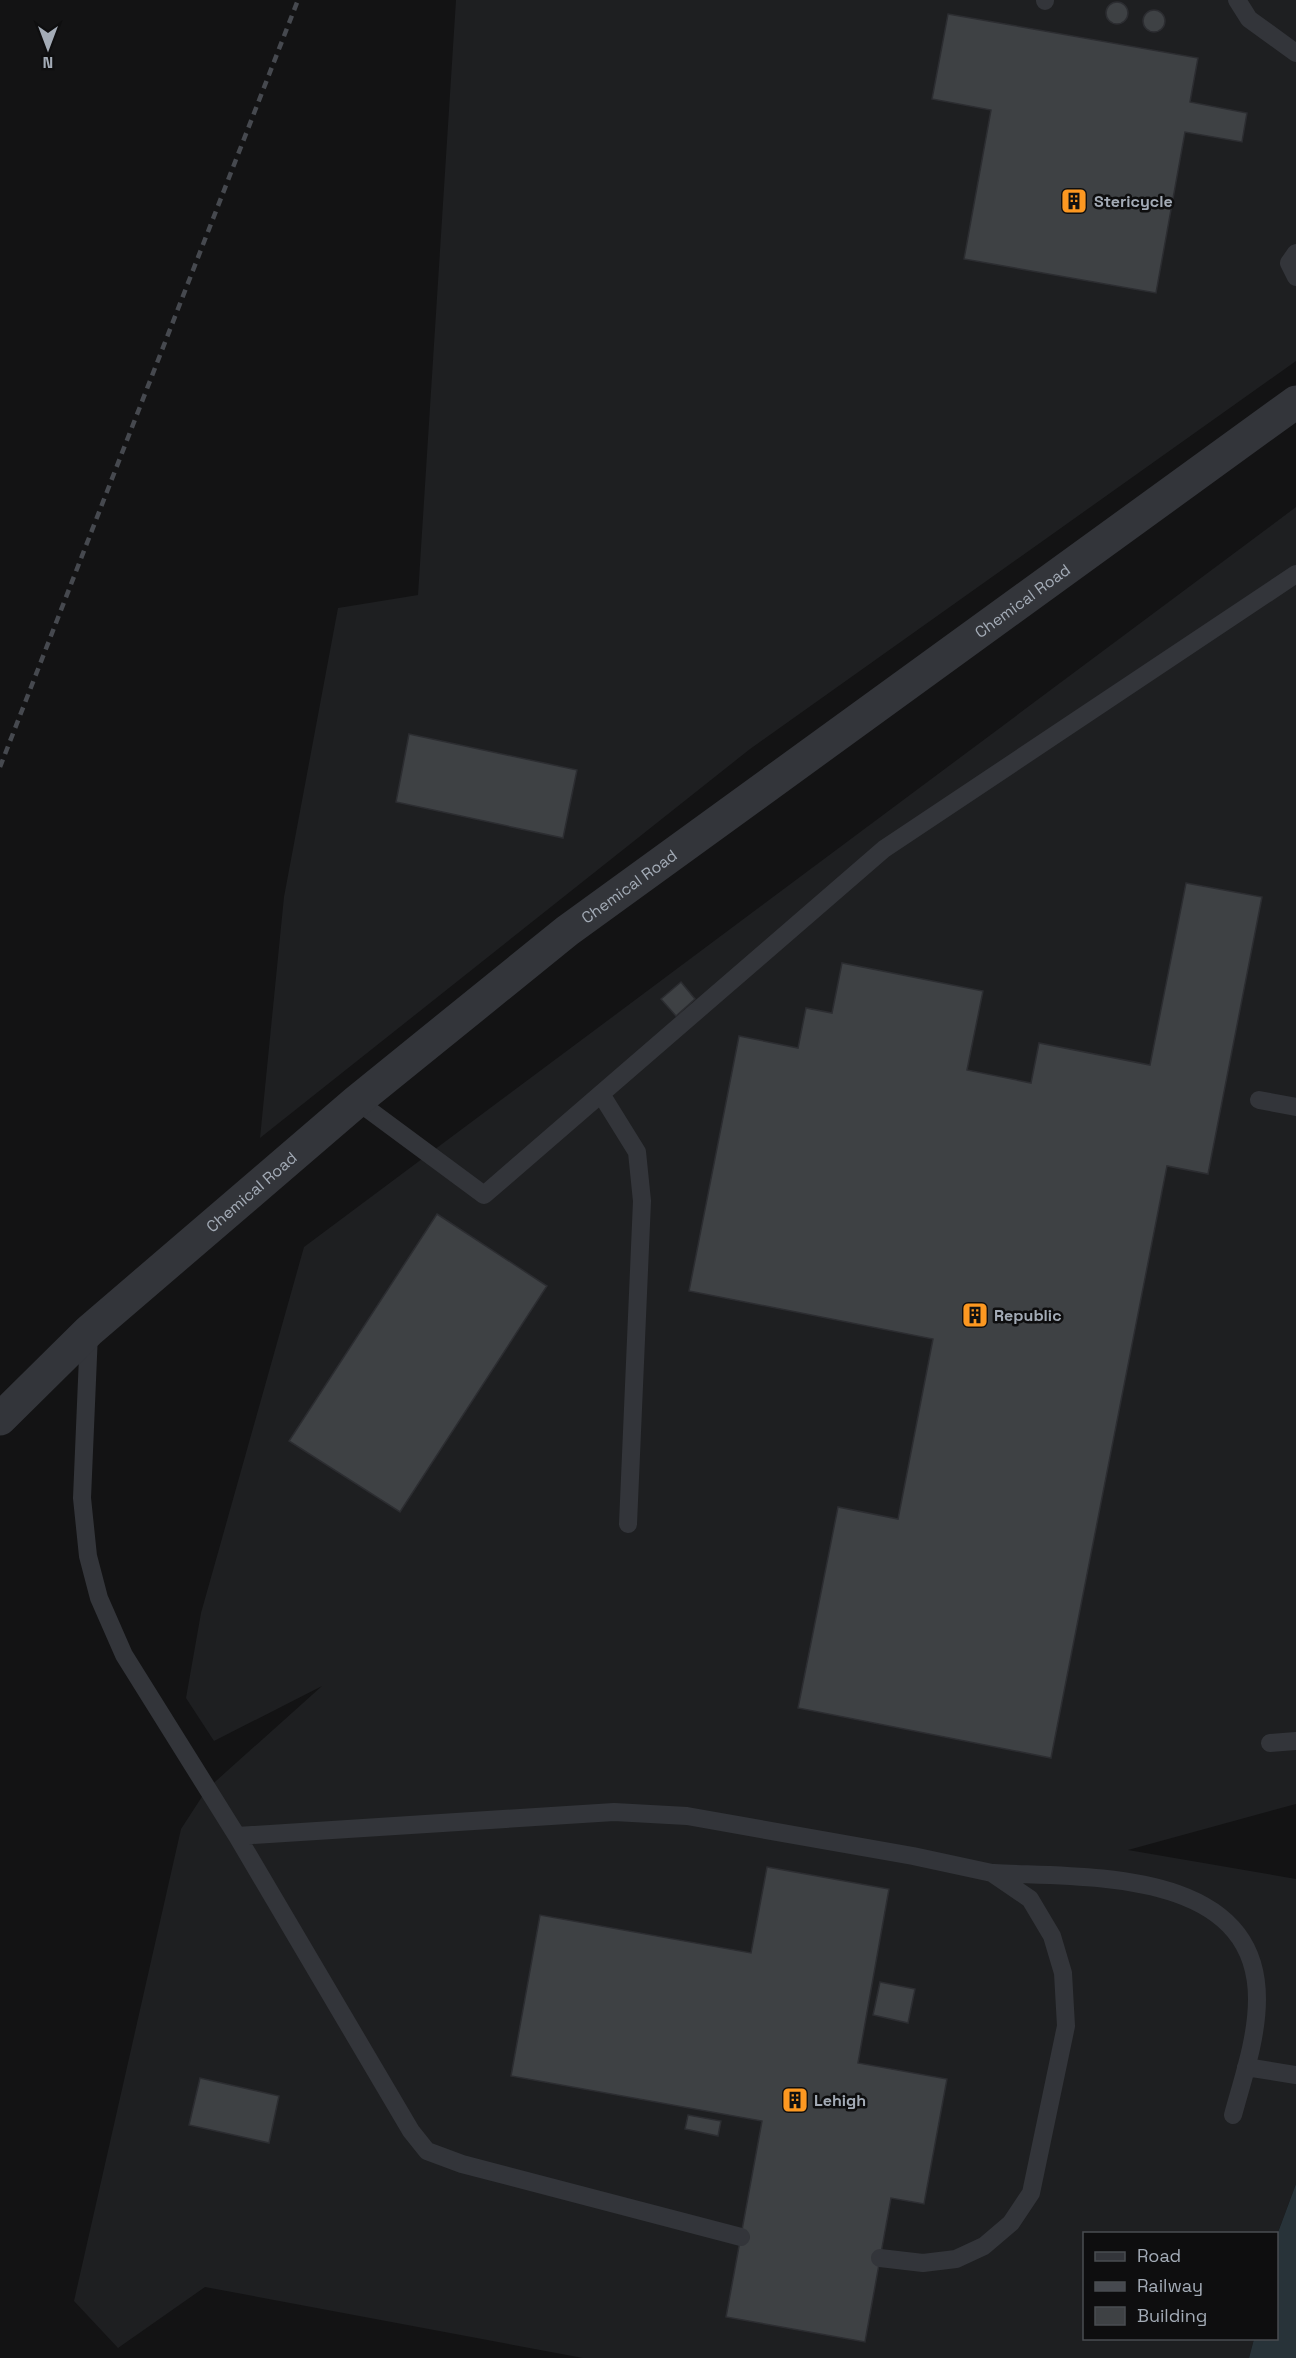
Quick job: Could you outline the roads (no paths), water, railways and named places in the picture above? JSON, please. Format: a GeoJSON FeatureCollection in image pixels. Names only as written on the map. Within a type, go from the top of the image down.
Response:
{"type":"FeatureCollection","features":[{"type":"Feature","properties":{"kind":"street","name":"Chemical Road"},"geometry":{"type":"LineString","coordinates":[[0,1419],[89,1331],[357,1101],[567,932],[1296,402]]}},
{"type":"Feature","properties":{"kind":"lane"},"geometry":{"type":"LineString","coordinates":[[1237,0],[1249,19],[1296,53]]}},
{"type":"Feature","properties":{"kind":"lane"},"geometry":{"type":"LineString","coordinates":[[1296,253],[1289,263],[1296,277]]}},
{"type":"Feature","properties":{"kind":"lane"},"geometry":{"type":"LineString","coordinates":[[357,1101],[484,1196],[884,849],[1296,574]]}},
{"type":"Feature","properties":{"kind":"lane"},"geometry":{"type":"LineString","coordinates":[[601,1094],[637,1152],[642,1201],[628,1524]]}},
{"type":"Feature","properties":{"kind":"lane"},"geometry":{"type":"LineString","coordinates":[[1259,1100],[1296,1107]]}},
{"type":"Feature","properties":{"kind":"lane"},"geometry":{"type":"LineString","coordinates":[[89,1331],[82,1498],[88,1556],[99,1598],[124,1654],[237,1836],[411,2131],[427,2151],[462,2164],[741,2237]]}},
{"type":"Feature","properties":{"kind":"lane"},"geometry":{"type":"LineString","coordinates":[[1270,1743],[1296,1741]]}},
{"type":"Feature","properties":{"kind":"lane"},"geometry":{"type":"LineString","coordinates":[[237,1836],[625,1813],[687,1816],[913,1856],[992,1873],[1140,1883],[1181,1893],[1211,1909],[1243,1942],[1253,1973],[1257,1999],[1246,2067],[1233,2115]]}},
{"type":"Feature","properties":{"kind":"lane"},"geometry":{"type":"LineString","coordinates":[[880,2258],[923,2263],[956,2259],[984,2246],[1011,2223],[1031,2193],[1066,2026],[1064,1973],[1052,1936],[1030,1899],[992,1873]]}},
{"type":"Feature","properties":{"kind":"lane"},"geometry":{"type":"LineString","coordinates":[[1246,2067],[1296,2075]]}},
{"type":"Feature","properties":{"kind":"railway"},"geometry":{"type":"LineString","coordinates":[[0,767],[298,0]]}},
{"type":"Feature","properties":{"kind":"place","name":"Stericycle"},"geometry":{"type":"Point","coordinates":[1074,201]}},
{"type":"Feature","properties":{"kind":"place","name":"Republic"},"geometry":{"type":"Point","coordinates":[975,1315]}},
{"type":"Feature","properties":{"kind":"place","name":"Lehigh"},"geometry":{"type":"Point","coordinates":[795,2100]}}]}
